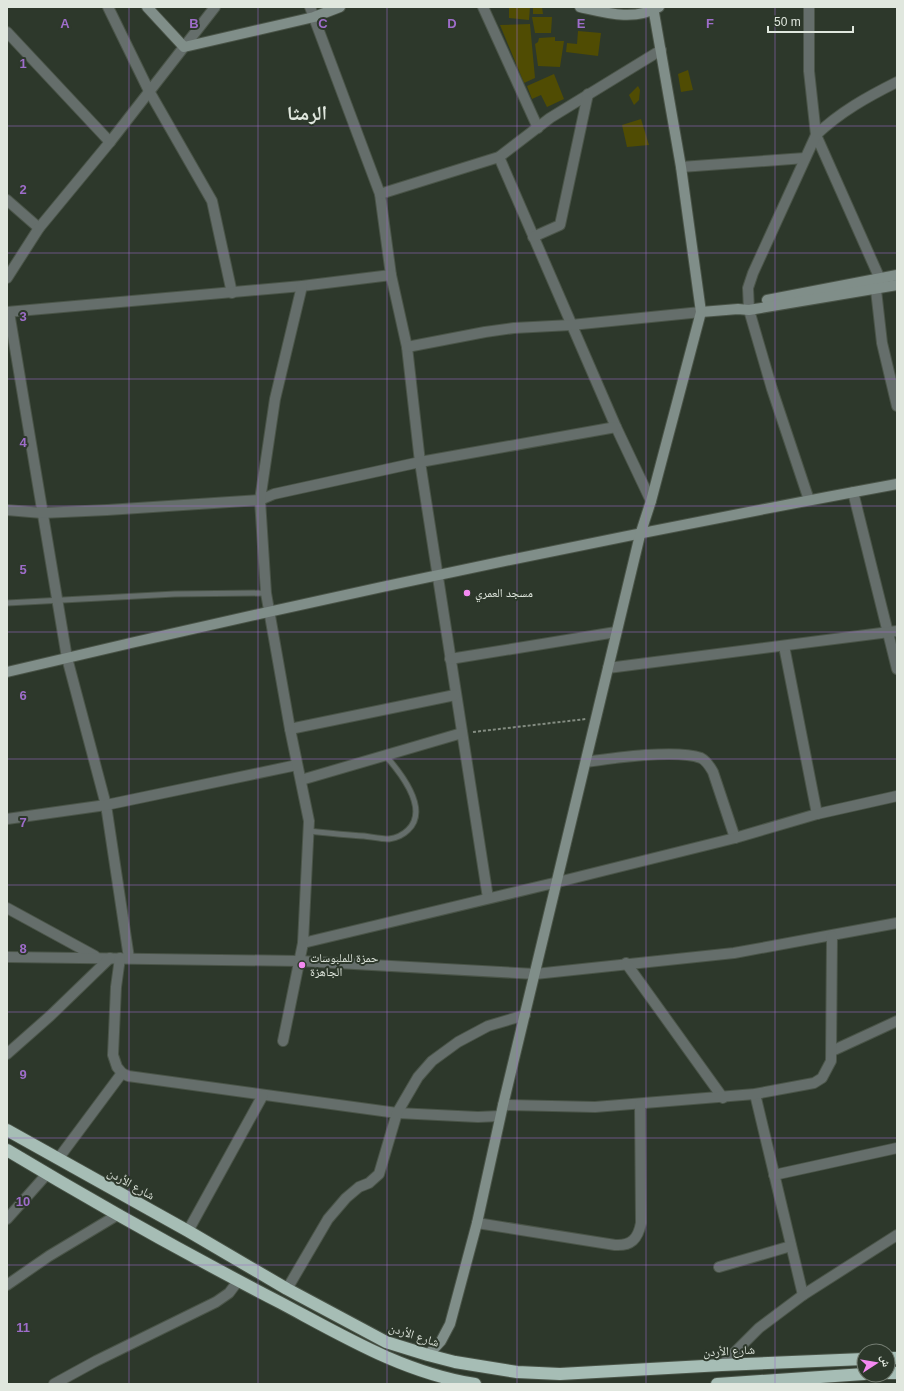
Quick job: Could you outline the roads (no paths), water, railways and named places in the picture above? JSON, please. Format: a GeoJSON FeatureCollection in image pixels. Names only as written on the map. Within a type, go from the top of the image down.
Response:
{"type":"FeatureCollection","features":[{"type":"Feature","properties":{"kind":"highway","name":"شارع الأردن"},"geometry":{"type":"LineString","coordinates":[[7,1130],[188,1231],[287,1289],[386,1342],[428,1355],[455,1362],[517,1372],[553,1374],[722,1364],[856,1359]]}},
{"type":"Feature","properties":{"kind":"highway"},"geometry":{"type":"LineString","coordinates":[[7,1150],[238,1281],[381,1356],[434,1380],[475,1384]]}},
{"type":"Feature","properties":{"kind":"highway"},"geometry":{"type":"LineString","coordinates":[[137,1225],[147,1209]]}},
{"type":"Feature","properties":{"kind":"highway"},"geometry":{"type":"LineString","coordinates":[[717,1384],[856,1375]]}},
{"type":"Feature","properties":{"kind":"street"},"geometry":{"type":"LineString","coordinates":[[108,7],[149,91],[212,201],[232,293]]}},
{"type":"Feature","properties":{"kind":"street"},"geometry":{"type":"LineString","coordinates":[[147,7],[184,47]]}},
{"type":"Feature","properties":{"kind":"street"},"geometry":{"type":"LineString","coordinates":[[7,278],[39,228],[110,142],[215,7]]}},
{"type":"Feature","properties":{"kind":"street"},"geometry":{"type":"LineString","coordinates":[[310,7],[380,194],[391,275],[407,347],[420,462],[455,695],[488,898]]}},
{"type":"Feature","properties":{"kind":"street"},"geometry":{"type":"LineString","coordinates":[[184,47],[314,17],[340,7]]}},
{"type":"Feature","properties":{"kind":"street"},"geometry":{"type":"LineString","coordinates":[[483,7],[538,128]]}},
{"type":"Feature","properties":{"kind":"street"},"geometry":{"type":"LineString","coordinates":[[428,1355],[441,1341],[450,1324],[477,1223],[500,1116],[558,882],[616,632],[640,535],[651,501],[701,312],[681,167],[655,8],[634,15],[621,15],[580,7]]}},
{"type":"Feature","properties":{"kind":"street"},"geometry":{"type":"LineString","coordinates":[[809,7],[809,71],[816,134],[880,279]]}},
{"type":"Feature","properties":{"kind":"street"},"geometry":{"type":"LineString","coordinates":[[7,32],[110,142]]}},
{"type":"Feature","properties":{"kind":"street"},"geometry":{"type":"LineString","coordinates":[[380,194],[499,157],[588,94],[661,50]]}},
{"type":"Feature","properties":{"kind":"street"},"geometry":{"type":"LineString","coordinates":[[809,500],[772,389],[749,307],[748,288],[753,272],[816,134],[833,119],[854,104],[897,82]]}},
{"type":"Feature","properties":{"kind":"street"},"geometry":{"type":"LineString","coordinates":[[533,237],[560,226],[588,94]]}},
{"type":"Feature","properties":{"kind":"street"},"geometry":{"type":"LineString","coordinates":[[499,157],[616,427],[651,501]]}},
{"type":"Feature","properties":{"kind":"street"},"geometry":{"type":"LineString","coordinates":[[681,167],[805,158]]}},
{"type":"Feature","properties":{"kind":"street"},"geometry":{"type":"LineString","coordinates":[[7,200],[39,228]]}},
{"type":"Feature","properties":{"kind":"street"},"geometry":{"type":"LineString","coordinates":[[391,275],[232,293],[8,312],[67,658],[106,805],[120,958],[116,987],[113,1046],[114,1061],[122,1073],[128,1076],[398,1113],[478,1117],[500,1116]]}},
{"type":"Feature","properties":{"kind":"street"},"geometry":{"type":"LineString","coordinates":[[407,347],[485,332],[738,309],[897,275]]}},
{"type":"Feature","properties":{"kind":"street"},"geometry":{"type":"LineString","coordinates":[[749,307],[876,290],[897,285]]}},
{"type":"Feature","properties":{"kind":"street"},"geometry":{"type":"LineString","coordinates":[[283,1041],[303,943],[309,831],[308,811],[290,729],[266,593],[260,500],[274,399],[302,286]]}},
{"type":"Feature","properties":{"kind":"street"},"geometry":{"type":"LineString","coordinates":[[876,290],[882,343],[897,406]]}},
{"type":"Feature","properties":{"kind":"street"},"geometry":{"type":"LineString","coordinates":[[7,510],[42,513],[202,505],[260,500],[274,494],[420,462],[616,427]]}},
{"type":"Feature","properties":{"kind":"street"},"geometry":{"type":"LineString","coordinates":[[7,672],[270,611],[437,575],[809,500],[897,484]]}},
{"type":"Feature","properties":{"kind":"street"},"geometry":{"type":"LineString","coordinates":[[853,492],[892,631],[897,669]]}},
{"type":"Feature","properties":{"kind":"street"},"geometry":{"type":"LineString","coordinates":[[608,668],[892,631]]}},
{"type":"Feature","properties":{"kind":"street"},"geometry":{"type":"LineString","coordinates":[[450,658],[616,632]]}},
{"type":"Feature","properties":{"kind":"street"},"geometry":{"type":"LineString","coordinates":[[784,646],[817,814]]}},
{"type":"Feature","properties":{"kind":"street"},"geometry":{"type":"LineString","coordinates":[[290,729],[455,695]]}},
{"type":"Feature","properties":{"kind":"street"},"geometry":{"type":"LineString","coordinates":[[301,780],[462,733]]}},
{"type":"Feature","properties":{"kind":"street"},"geometry":{"type":"LineString","coordinates":[[586,762],[658,755],[702,759],[709,764],[713,772],[735,838]]}},
{"type":"Feature","properties":{"kind":"street"},"geometry":{"type":"LineString","coordinates":[[7,819],[106,805],[297,765]]}},
{"type":"Feature","properties":{"kind":"street"},"geometry":{"type":"LineString","coordinates":[[303,943],[558,882],[735,838],[817,814],[897,796]]}},
{"type":"Feature","properties":{"kind":"street"},"geometry":{"type":"LineString","coordinates":[[7,908],[97,957]]}},
{"type":"Feature","properties":{"kind":"street"},"geometry":{"type":"LineString","coordinates":[[7,957],[97,957],[300,961],[535,974],[626,963],[734,953],[897,923]]}},
{"type":"Feature","properties":{"kind":"street"},"geometry":{"type":"LineString","coordinates":[[503,1105],[595,1107],[640,1105],[755,1094],[814,1083],[822,1078],[826,1073],[831,1061],[832,936]]}},
{"type":"Feature","properties":{"kind":"street"},"geometry":{"type":"LineString","coordinates":[[7,1054],[120,958]]}},
{"type":"Feature","properties":{"kind":"street"},"geometry":{"type":"LineString","coordinates":[[626,963],[723,1098]]}},
{"type":"Feature","properties":{"kind":"street"},"geometry":{"type":"LineString","coordinates":[[287,1289],[328,1219],[346,1198],[359,1187],[369,1184],[379,1174],[398,1113],[418,1077],[432,1061],[458,1042],[488,1026],[525,1015]]}},
{"type":"Feature","properties":{"kind":"street"},"geometry":{"type":"LineString","coordinates":[[832,1051],[897,1021]]}},
{"type":"Feature","properties":{"kind":"street"},"geometry":{"type":"LineString","coordinates":[[58,1159],[122,1073]]}},
{"type":"Feature","properties":{"kind":"street"},"geometry":{"type":"LineString","coordinates":[[755,1094],[803,1295]]}},
{"type":"Feature","properties":{"kind":"street"},"geometry":{"type":"LineString","coordinates":[[188,1231],[263,1095]]}},
{"type":"Feature","properties":{"kind":"street"},"geometry":{"type":"LineString","coordinates":[[477,1223],[615,1245],[630,1243],[635,1240],[639,1234],[641,1223],[640,1105]]}},
{"type":"Feature","properties":{"kind":"street"},"geometry":{"type":"LineString","coordinates":[[774,1175],[897,1148]]}},
{"type":"Feature","properties":{"kind":"street"},"geometry":{"type":"LineString","coordinates":[[7,1220],[47,1174]]}},
{"type":"Feature","properties":{"kind":"street"},"geometry":{"type":"LineString","coordinates":[[7,1285],[50,1256],[119,1214]]}},
{"type":"Feature","properties":{"kind":"street"},"geometry":{"type":"LineString","coordinates":[[722,1364],[759,1328],[803,1295],[897,1235]]}},
{"type":"Feature","properties":{"kind":"street"},"geometry":{"type":"LineString","coordinates":[[719,1267],[791,1246]]}},
{"type":"Feature","properties":{"kind":"street"},"geometry":{"type":"LineString","coordinates":[[54,1384],[96,1361],[216,1302],[229,1293],[238,1281]]}},
{"type":"Feature","properties":{"kind":"lane"},"geometry":{"type":"LineString","coordinates":[[7,603],[175,594],[266,593]]}},
{"type":"Feature","properties":{"kind":"lane"},"geometry":{"type":"LineString","coordinates":[[309,831],[389,839],[405,833],[410,828],[416,820],[416,810],[411,793],[404,778],[385,755]]}},
{"type":"Feature","properties":{"kind":"place","name":"مسجد العمري"},"geometry":{"type":"Point","coordinates":[467,593]}},
{"type":"Feature","properties":{"kind":"place","name":"حمزة للملبوسات الجاهزة"},"geometry":{"type":"Point","coordinates":[302,965]}},
{"type":"Feature","properties":{"kind":"district","name":"الرمثا"},"geometry":{"type":"Point","coordinates":[307,113]}}]}
